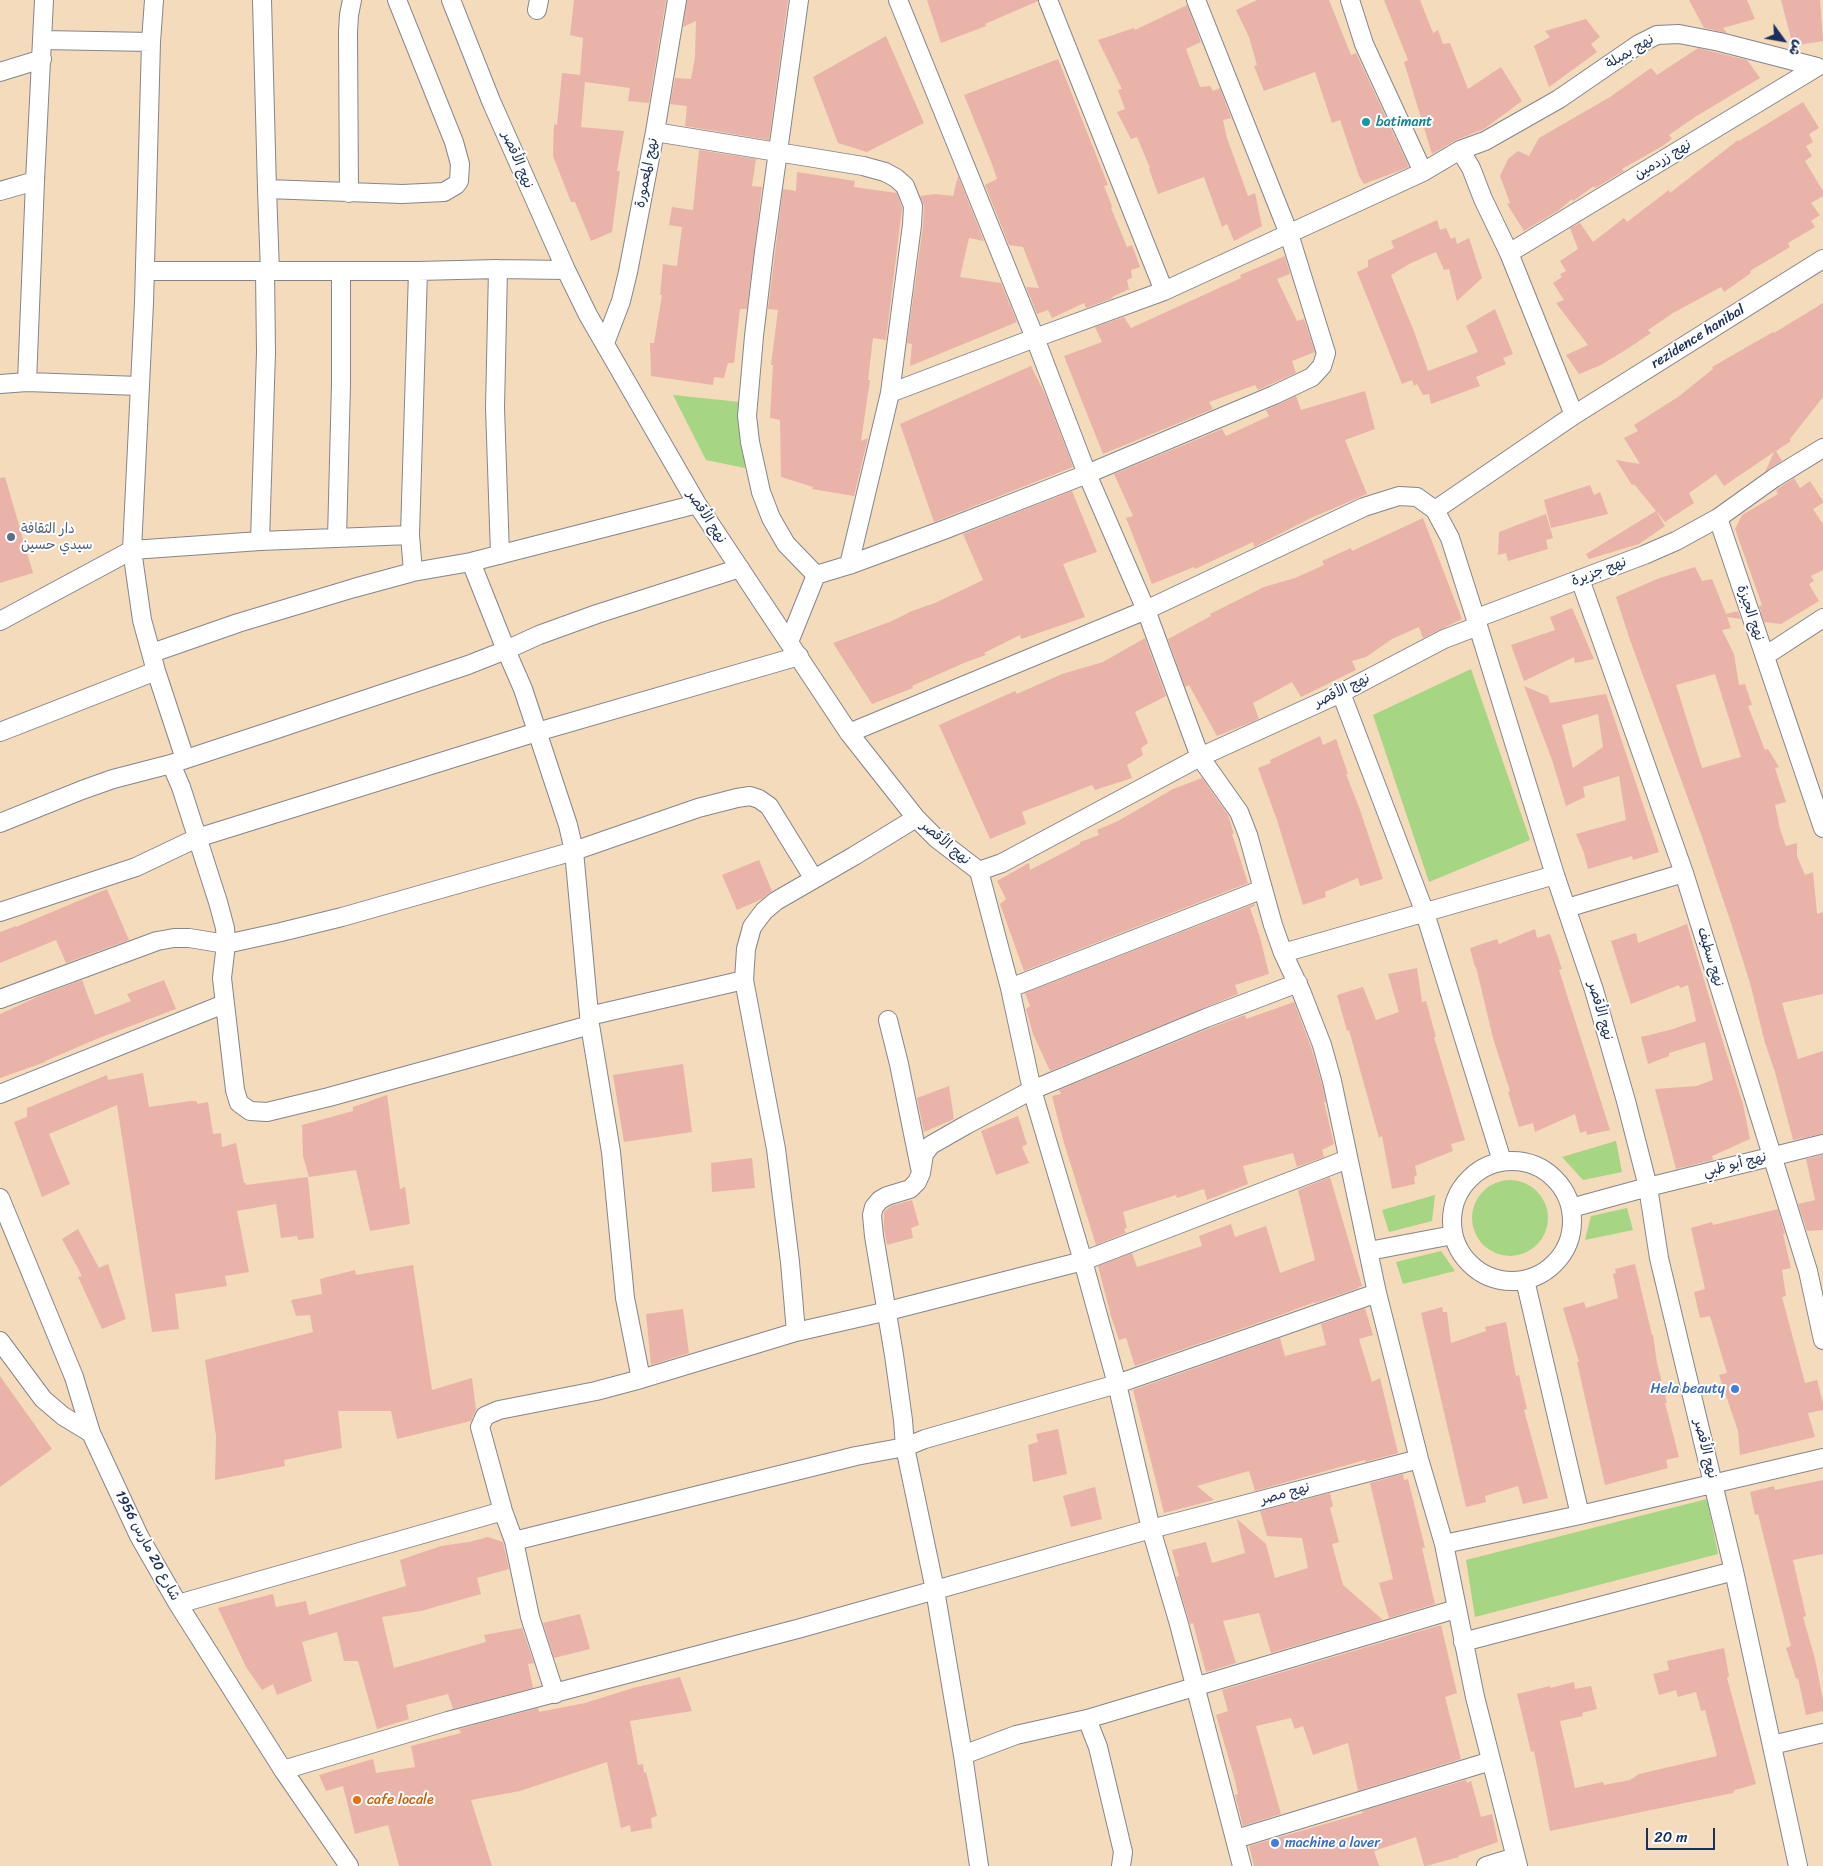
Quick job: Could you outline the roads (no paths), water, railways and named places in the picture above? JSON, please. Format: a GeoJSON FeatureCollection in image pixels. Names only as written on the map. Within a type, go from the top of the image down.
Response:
{"type":"FeatureCollection","features":[{"type":"Feature","properties":{"kind":"street"},"geometry":{"type":"LineString","coordinates":[[27,382],[44,0]]}},
{"type":"Feature","properties":{"kind":"street"},"geometry":{"type":"LineString","coordinates":[[154,0],[151,42],[145,271],[132,550],[142,620],[152,653],[178,761],[181,788],[218,902],[226,944],[222,978],[224,1004],[235,1090],[239,1103],[250,1111],[267,1112],[329,1097],[589,1021],[744,980]]}},
{"type":"Feature","properties":{"kind":"street"},"geometry":{"type":"LineString","coordinates":[[260,541],[268,272],[262,0]]}},
{"type":"Feature","properties":{"kind":"street"},"geometry":{"type":"LineString","coordinates":[[349,193],[348,32],[352,0]]}},
{"type":"Feature","properties":{"kind":"street"},"geometry":{"type":"LineString","coordinates":[[267,189],[402,194],[444,192],[456,185],[461,175],[454,142],[397,0]]}},
{"type":"Feature","properties":{"kind":"street","name":"نهج الأقصر"},"geometry":{"type":"LineString","coordinates":[[452,0],[491,101],[566,270],[588,315],[697,504],[849,733],[916,818],[936,838],[979,871],[1002,863],[1200,757],[1341,692],[1478,622],[1555,875],[1594,990],[1648,1187],[1659,1258],[1734,1571],[1798,1866]]}},
{"type":"Feature","properties":{"kind":"street","name":"نهج المعمورة"},"geometry":{"type":"LineString","coordinates":[[605,343],[621,301],[628,272],[655,132],[676,0]]}},
{"type":"Feature","properties":{"kind":"street"},"geometry":{"type":"LineString","coordinates":[[799,0],[764,252],[754,336],[748,416],[749,434],[761,492],[771,518],[786,544],[816,575]]}},
{"type":"Feature","properties":{"kind":"street"},"geometry":{"type":"LineString","coordinates":[[898,0],[1035,338],[1087,474],[1146,610],[1200,757],[1239,812],[1248,835],[1283,953],[1298,983],[1322,1046],[1332,1082],[1377,1293],[1419,1459],[1444,1544],[1463,1642],[1516,1861],[1486,1866]]}},
{"type":"Feature","properties":{"kind":"street"},"geometry":{"type":"LineString","coordinates":[[1048,0],[1164,291]]}},
{"type":"Feature","properties":{"kind":"street"},"geometry":{"type":"LineString","coordinates":[[816,575],[849,565],[1087,474],[1274,395],[1312,377],[1322,366],[1326,353],[1288,234],[1196,0]]}},
{"type":"Feature","properties":{"kind":"street"},"geometry":{"type":"LineString","coordinates":[[1350,0],[1364,44],[1424,172]]}},
{"type":"Feature","properties":{"kind":"street","name":"نهج بمبلة"},"geometry":{"type":"LineString","coordinates":[[890,393],[1164,291],[1424,172],[1460,150],[1485,141],[1551,103],[1639,44],[1657,35],[1679,34],[1720,42],[1820,74]]}},
{"type":"Feature","properties":{"kind":"street"},"geometry":{"type":"LineString","coordinates":[[43,40],[151,42]]}},
{"type":"Feature","properties":{"kind":"street"},"geometry":{"type":"LineString","coordinates":[[0,72],[42,59]]}},
{"type":"Feature","properties":{"kind":"street","name":"نهج زردمين"},"geometry":{"type":"LineString","coordinates":[[1509,254],[1820,74]]}},
{"type":"Feature","properties":{"kind":"street"},"geometry":{"type":"LineString","coordinates":[[655,132],[779,152],[885,172],[905,186],[913,206],[912,225],[890,393],[849,565]]}},
{"type":"Feature","properties":{"kind":"street"},"geometry":{"type":"LineString","coordinates":[[1460,150],[1471,168],[1483,199],[1509,254],[1574,415]]}},
{"type":"Feature","properties":{"kind":"street"},"geometry":{"type":"LineString","coordinates":[[0,191],[35,181]]}},
{"type":"Feature","properties":{"kind":"street","name":"rezidence hanibal"},"geometry":{"type":"LineString","coordinates":[[1435,510],[1574,415],[1823,259]]}},
{"type":"Feature","properties":{"kind":"street"},"geometry":{"type":"LineString","coordinates":[[498,269],[495,408],[500,555]]}},
{"type":"Feature","properties":{"kind":"street"},"geometry":{"type":"LineString","coordinates":[[145,271],[566,270]]}},
{"type":"Feature","properties":{"kind":"street"},"geometry":{"type":"LineString","coordinates":[[413,572],[410,535],[418,271]]}},
{"type":"Feature","properties":{"kind":"street"},"geometry":{"type":"LineString","coordinates":[[337,538],[342,384],[341,272]]}},
{"type":"Feature","properties":{"kind":"street"},"geometry":{"type":"LineString","coordinates":[[0,384],[27,382],[139,386]]}},
{"type":"Feature","properties":{"kind":"street"},"geometry":{"type":"LineString","coordinates":[[1718,518],[1774,478],[1823,448]]}},
{"type":"Feature","properties":{"kind":"street"},"geometry":{"type":"LineString","coordinates":[[849,733],[1146,610],[1364,507],[1399,496],[1417,497],[1435,510],[1450,538],[1478,622]]}},
{"type":"Feature","properties":{"kind":"street"},"geometry":{"type":"LineString","coordinates":[[152,653],[238,623],[413,572],[472,562],[697,504]]}},
{"type":"Feature","properties":{"kind":"street","name":"نهج جزيرة"},"geometry":{"type":"LineString","coordinates":[[1478,622],[1580,579],[1652,552],[1718,518]]}},
{"type":"Feature","properties":{"kind":"street","name":"نهج الجيزة"},"geometry":{"type":"LineString","coordinates":[[1718,518],[1823,828]]}},
{"type":"Feature","properties":{"kind":"street"},"geometry":{"type":"LineString","coordinates":[[0,621],[132,550],[260,541],[410,535]]}},
{"type":"Feature","properties":{"kind":"street"},"geometry":{"type":"LineString","coordinates":[[472,562],[523,689],[568,825],[574,851],[589,1021],[611,1152],[625,1298],[641,1379]]}},
{"type":"Feature","properties":{"kind":"street"},"geometry":{"type":"LineString","coordinates":[[0,823],[113,779],[178,761],[392,691],[506,650],[539,635],[589,617],[740,568]]}},
{"type":"Feature","properties":{"kind":"street"},"geometry":{"type":"LineString","coordinates":[[0,912],[136,868],[197,838],[537,732],[794,649],[816,575]]}},
{"type":"Feature","properties":{"kind":"street","name":"نهج سطيف"},"geometry":{"type":"LineString","coordinates":[[1580,579],[1684,873],[1808,1271],[1823,1340]]}},
{"type":"Feature","properties":{"kind":"street"},"geometry":{"type":"LineString","coordinates":[[1765,656],[1823,618]]}},
{"type":"Feature","properties":{"kind":"street"},"geometry":{"type":"LineString","coordinates":[[0,732],[156,671]]}},
{"type":"Feature","properties":{"kind":"street"},"geometry":{"type":"LineString","coordinates":[[1341,692],[1425,913],[1502,1161]]}},
{"type":"Feature","properties":{"kind":"street"},"geometry":{"type":"LineString","coordinates":[[0,999],[158,941],[189,938],[226,944],[342,917],[574,851],[698,808],[750,796],[759,799],[769,806],[814,879]]}},
{"type":"Feature","properties":{"kind":"street"},"geometry":{"type":"LineString","coordinates":[[796,1332],[790,1262],[776,1149],[744,980],[746,949],[752,927],[764,911],[776,901],[916,818]]}},
{"type":"Feature","properties":{"kind":"street"},"geometry":{"type":"LineString","coordinates":[[979,871],[1010,988],[1032,1090],[1117,1384],[1151,1529],[1196,1687],[1242,1866]]}},
{"type":"Feature","properties":{"kind":"street"},"geometry":{"type":"LineString","coordinates":[[1567,908],[1684,873]]}},
{"type":"Feature","properties":{"kind":"street"},"geometry":{"type":"LineString","coordinates":[[1283,953],[1555,875]]}},
{"type":"Feature","properties":{"kind":"street"},"geometry":{"type":"LineString","coordinates":[[1010,988],[1263,889]]}},
{"type":"Feature","properties":{"kind":"street"},"geometry":{"type":"LineString","coordinates":[[979,1866],[963,1755],[935,1590],[905,1447],[888,1311],[874,1236],[872,1215],[874,1207],[887,1196],[910,1188],[917,1182],[921,1173],[924,1154],[931,1145],[1032,1090],[1206,1018],[1298,983]]}},
{"type":"Feature","properties":{"kind":"street"},"geometry":{"type":"LineString","coordinates":[[0,1094],[224,1004]]}},
{"type":"Feature","properties":{"kind":"street"},"geometry":{"type":"LineString","coordinates":[[888,1020],[921,1173]]}},
{"type":"Feature","properties":{"kind":"street","name":"نهج أبو ظبي"},"geometry":{"type":"LineString","coordinates":[[1571,1208],[1823,1144]]}},
{"type":"Feature","properties":{"kind":"street"},"geometry":{"type":"LineString","coordinates":[[555,1694],[530,1617],[514,1541],[503,1511],[480,1427],[485,1416],[512,1406],[596,1391],[796,1332],[888,1311],[1083,1261],[1348,1159]]}},
{"type":"Feature","properties":{"kind":"street"},"geometry":{"type":"LineString","coordinates":[[1502,1161],[1532,1164],[1546,1171],[1557,1181],[1566,1194],[1571,1208],[1571,1232],[1562,1253],[1552,1266],[1540,1275],[1525,1280],[1506,1281],[1488,1276],[1472,1267],[1460,1252],[1453,1235],[1451,1218],[1454,1202],[1462,1188],[1472,1175],[1486,1166],[1502,1161]]}},
{"type":"Feature","properties":{"kind":"street","name":"شارع 20 مارس 1956"},"geometry":{"type":"LineString","coordinates":[[0,1198],[74,1377],[91,1433],[139,1536],[178,1604],[283,1770],[349,1866]]}},
{"type":"Feature","properties":{"kind":"street"},"geometry":{"type":"LineString","coordinates":[[1369,1251],[1453,1235]]}},
{"type":"Feature","properties":{"kind":"street"},"geometry":{"type":"LineString","coordinates":[[1525,1280],[1580,1515]]}},
{"type":"Feature","properties":{"kind":"street"},"geometry":{"type":"LineString","coordinates":[[514,1541],[856,1456],[905,1447],[924,1439],[1117,1384],[1377,1293]]}},
{"type":"Feature","properties":{"kind":"street"},"geometry":{"type":"LineString","coordinates":[[0,1341],[43,1399],[63,1416],[91,1433]]}},
{"type":"Feature","properties":{"kind":"street"},"geometry":{"type":"LineString","coordinates":[[1444,1544],[1580,1515],[1823,1458]]}},
{"type":"Feature","properties":{"kind":"street","name":"نهج مصر"},"geometry":{"type":"LineString","coordinates":[[283,1770],[448,1721],[801,1628],[1151,1529],[1419,1459]]}},
{"type":"Feature","properties":{"kind":"street"},"geometry":{"type":"LineString","coordinates":[[178,1604],[503,1511]]}},
{"type":"Feature","properties":{"kind":"street"},"geometry":{"type":"LineString","coordinates":[[1463,1642],[1734,1571]]}},
{"type":"Feature","properties":{"kind":"street"},"geometry":{"type":"LineString","coordinates":[[963,1755],[1016,1735],[1087,1719],[1456,1609]]}},
{"type":"Feature","properties":{"kind":"street"},"geometry":{"type":"LineString","coordinates":[[1087,1719],[1098,1747],[1123,1852],[1121,1866]]}},
{"type":"Feature","properties":{"kind":"street"},"geometry":{"type":"LineString","coordinates":[[1772,1745],[1823,1733]]}},
{"type":"Feature","properties":{"kind":"street"},"geometry":{"type":"LineString","coordinates":[[1236,1839],[1491,1760]]}},
{"type":"Feature","properties":{"kind":"place","name":"batimant"},"geometry":{"type":"Point","coordinates":[1366,122]}},
{"type":"Feature","properties":{"kind":"place","name":"دار الثقافة سيدي حسين"},"geometry":{"type":"Point","coordinates":[11,537]}},
{"type":"Feature","properties":{"kind":"place","name":"Hela beauty"},"geometry":{"type":"Point","coordinates":[1735,1389]}},
{"type":"Feature","properties":{"kind":"place","name":"cafe locale"},"geometry":{"type":"Point","coordinates":[357,1800]}},
{"type":"Feature","properties":{"kind":"place","name":"machine a laver"},"geometry":{"type":"Point","coordinates":[1275,1843]}}]}
